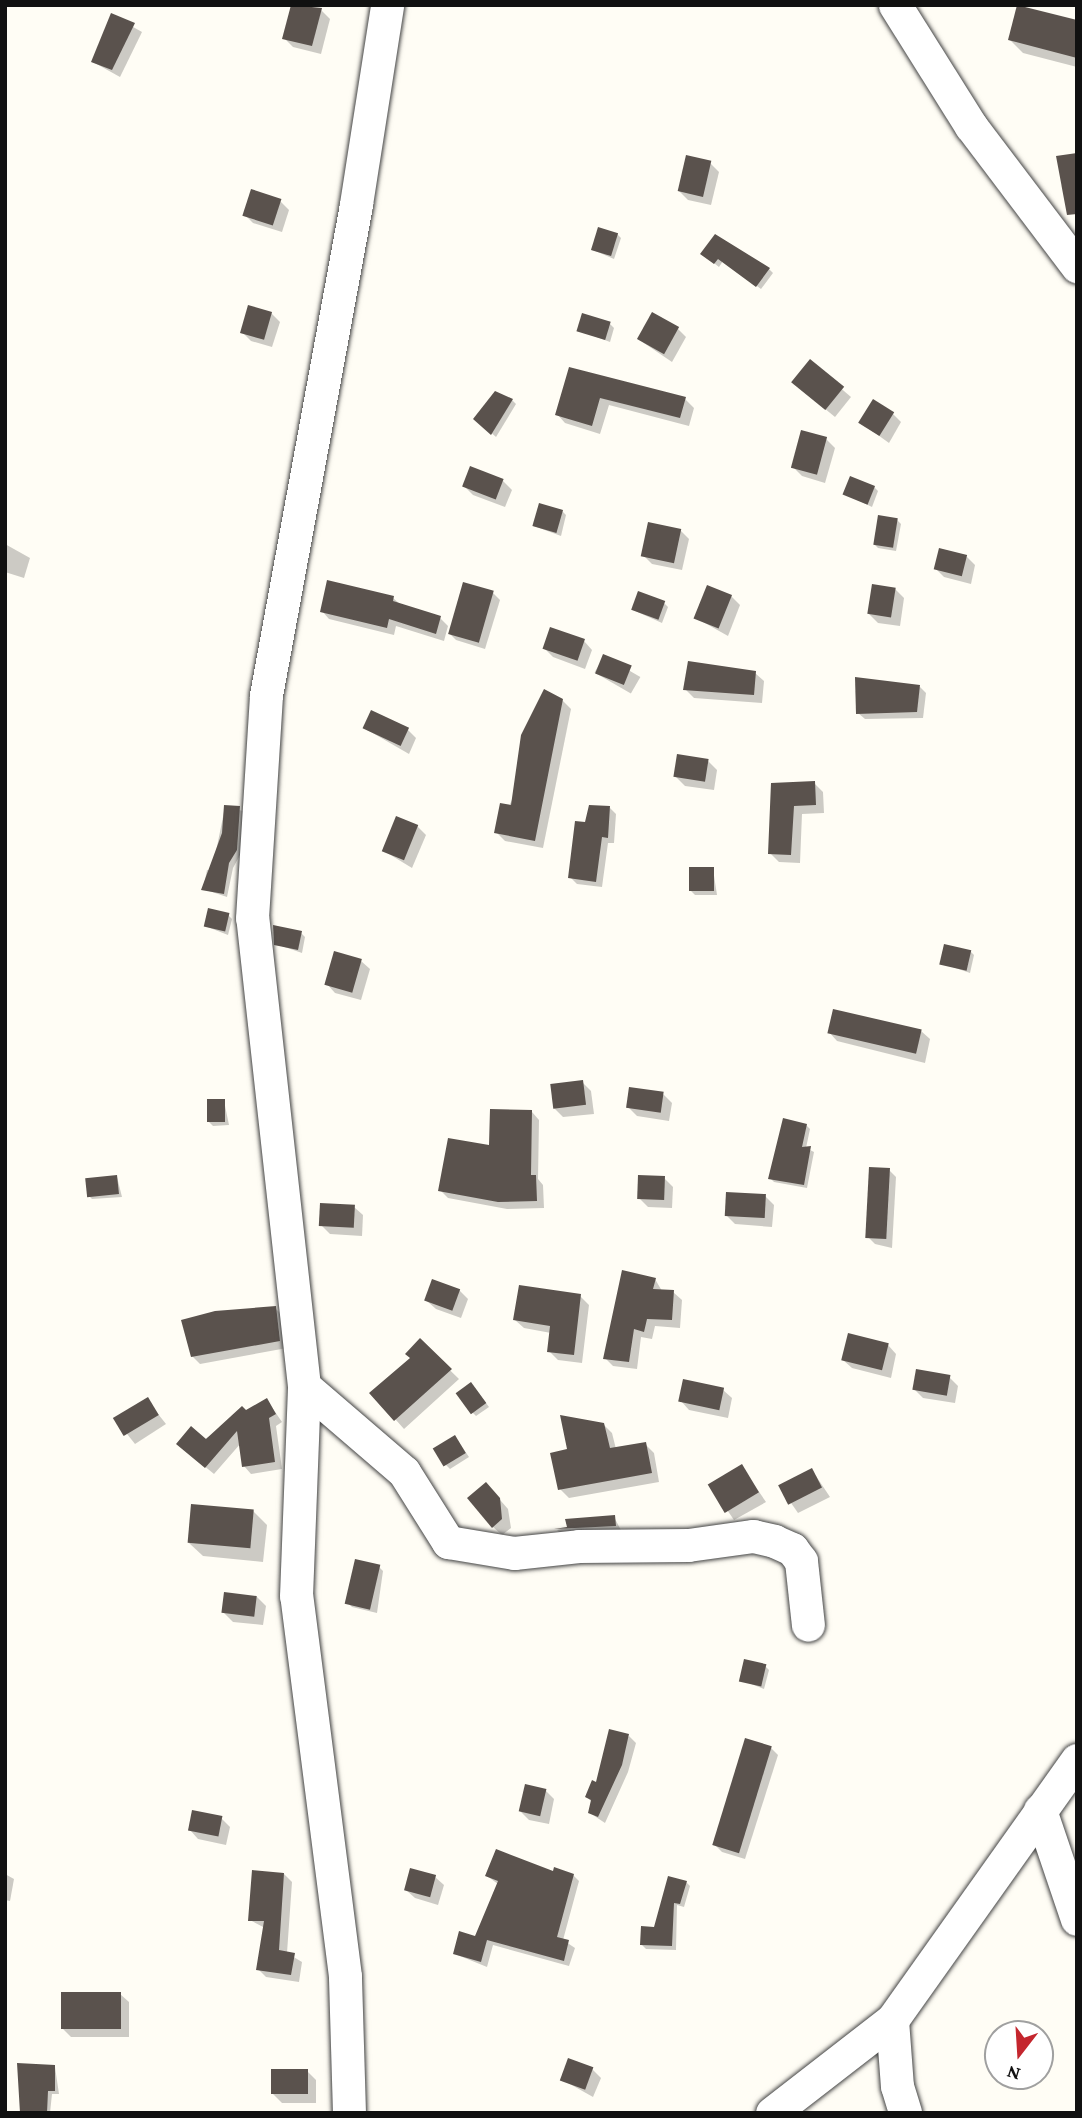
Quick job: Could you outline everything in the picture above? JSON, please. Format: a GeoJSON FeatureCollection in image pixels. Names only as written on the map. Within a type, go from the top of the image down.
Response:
{"type":"FeatureCollection","features":[{"type":"Feature","properties":{"kind":"street"},"geometry":{"type":"LineString","coordinates":[[349,2113],[345,1976],[296,1596],[304,1386],[253,905],[266,695],[356,204],[356,179],[387,5]]}},
{"type":"Feature","properties":{"kind":"street"},"geometry":{"type":"LineString","coordinates":[[894,5],[971,127],[1077,266]]}},
{"type":"Feature","properties":{"kind":"street"},"geometry":{"type":"LineString","coordinates":[[304,1386],[404,1472],[448,1542],[514,1553],[579,1546],[688,1545],[753,1536],[792,1549],[801,1561],[808,1625]]}},
{"type":"Feature","properties":{"kind":"street"},"geometry":{"type":"LineString","coordinates":[[772,2113],[892,2020],[1077,1760]]}},
{"type":"Feature","properties":{"kind":"street"},"geometry":{"type":"LineString","coordinates":[[1040,1810],[1077,1919]]}},
{"type":"Feature","properties":{"kind":"street"},"geometry":{"type":"LineString","coordinates":[[892,2020],[897,2086],[905,2113]]}},
{"type":"Feature","properties":{"kind":"building"},"geometry":{"type":"Polygon","coordinates":[[[291,5],[322,8],[312,46],[282,39],[291,5]]]}},
{"type":"Feature","properties":{"kind":"building"},"geometry":{"type":"Polygon","coordinates":[[[1017,5],[1077,20],[1077,58],[1008,40],[1017,5]]]}},
{"type":"Feature","properties":{"kind":"building"},"geometry":{"type":"Polygon","coordinates":[[[111,13],[135,23],[112,70],[91,62],[111,13]]]}},
{"type":"Feature","properties":{"kind":"building"},"geometry":{"type":"Polygon","coordinates":[[[1077,153],[1077,214],[1067,215],[1056,156],[1077,153]]]}},
{"type":"Feature","properties":{"kind":"building"},"geometry":{"type":"Polygon","coordinates":[[[686,155],[711,161],[703,197],[678,191],[686,155]]]}},
{"type":"Feature","properties":{"kind":"building"},"geometry":{"type":"Polygon","coordinates":[[[251,189],[281,199],[273,226],[242,216],[251,189]]]}},
{"type":"Feature","properties":{"kind":"building"},"geometry":{"type":"Polygon","coordinates":[[[598,227],[618,233],[611,256],[591,250],[598,227]]]}},
{"type":"Feature","properties":{"kind":"building"},"geometry":{"type":"Polygon","coordinates":[[[715,234],[770,268],[756,287],[718,259],[714,264],[700,254],[715,234]]]}},
{"type":"Feature","properties":{"kind":"building"},"geometry":{"type":"Polygon","coordinates":[[[248,305],[272,312],[264,340],[240,333],[248,305]]]}},
{"type":"Feature","properties":{"kind":"building"},"geometry":{"type":"Polygon","coordinates":[[[652,312],[679,327],[664,354],[637,339],[652,312]]]}},
{"type":"Feature","properties":{"kind":"building"},"geometry":{"type":"Polygon","coordinates":[[[582,313],[611,322],[605,340],[576,331],[582,313]]]}},
{"type":"Feature","properties":{"kind":"building"},"geometry":{"type":"Polygon","coordinates":[[[810,359],[844,387],[825,410],[791,382],[810,359]]]}},
{"type":"Feature","properties":{"kind":"building"},"geometry":{"type":"Polygon","coordinates":[[[569,367],[686,397],[680,418],[600,398],[592,426],[555,415],[569,367]]]}},
{"type":"Feature","properties":{"kind":"building"},"geometry":{"type":"Polygon","coordinates":[[[495,391],[513,399],[491,435],[473,419],[495,391]]]}},
{"type":"Feature","properties":{"kind":"building"},"geometry":{"type":"Polygon","coordinates":[[[873,399],[894,412],[879,436],[858,423],[873,399]]]}},
{"type":"Feature","properties":{"kind":"building"},"geometry":{"type":"Polygon","coordinates":[[[801,430],[827,437],[817,475],[791,468],[801,430]]]}},
{"type":"Feature","properties":{"kind":"building"},"geometry":{"type":"Polygon","coordinates":[[[470,466],[504,479],[496,499],[462,487],[470,466]]]}},
{"type":"Feature","properties":{"kind":"building"},"geometry":{"type":"Polygon","coordinates":[[[850,476],[875,486],[868,505],[843,495],[850,476]]]}},
{"type":"Feature","properties":{"kind":"building"},"geometry":{"type":"Polygon","coordinates":[[[539,503],[563,510],[556,533],[532,526],[539,503]]]}},
{"type":"Feature","properties":{"kind":"building"},"geometry":{"type":"Polygon","coordinates":[[[878,515],[898,518],[893,548],[873,545],[878,515]]]}},
{"type":"Feature","properties":{"kind":"building"},"geometry":{"type":"Polygon","coordinates":[[[648,522],[681,529],[674,563],[641,556],[648,522]]]}},
{"type":"Feature","properties":{"kind":"building"},"geometry":{"type":"Polygon","coordinates":[[[939,548],[967,555],[962,576],[934,569],[939,548]]]}},
{"type":"Feature","properties":{"kind":"building"},"geometry":{"type":"Polygon","coordinates":[[[327,580],[394,596],[393,601],[441,616],[436,634],[389,619],[387,628],[320,612],[327,580]]]}},
{"type":"Feature","properties":{"kind":"building"},"geometry":{"type":"Polygon","coordinates":[[[463,582],[494,591],[479,643],[448,634],[463,582]]]}},
{"type":"Feature","properties":{"kind":"building"},"geometry":{"type":"Polygon","coordinates":[[[872,584],[896,588],[891,617],[867,614],[872,584]]]}},
{"type":"Feature","properties":{"kind":"building"},"geometry":{"type":"Polygon","coordinates":[[[707,585],[732,595],[719,628],[694,618],[707,585]]]}},
{"type":"Feature","properties":{"kind":"building"},"geometry":{"type":"Polygon","coordinates":[[[638,591],[665,601],[658,620],[631,610],[638,591]]]}},
{"type":"Feature","properties":{"kind":"building"},"geometry":{"type":"Polygon","coordinates":[[[550,627],[585,639],[577,661],[543,649],[550,627]]]}},
{"type":"Feature","properties":{"kind":"building"},"geometry":{"type":"Polygon","coordinates":[[[603,654],[632,666],[624,685],[595,673],[603,654]]]}},
{"type":"Feature","properties":{"kind":"building"},"geometry":{"type":"Polygon","coordinates":[[[688,661],[756,671],[754,695],[683,690],[688,661]]]}},
{"type":"Feature","properties":{"kind":"building"},"geometry":{"type":"Polygon","coordinates":[[[855,677],[920,685],[917,712],[856,714],[855,677]]]}},
{"type":"Feature","properties":{"kind":"building"},"geometry":{"type":"Polygon","coordinates":[[[544,689],[563,699],[535,841],[494,833],[500,803],[511,805],[521,735],[544,689]]]}},
{"type":"Feature","properties":{"kind":"building"},"geometry":{"type":"Polygon","coordinates":[[[371,710],[409,728],[401,746],[363,728],[371,710]]]}},
{"type":"Feature","properties":{"kind":"building"},"geometry":{"type":"Polygon","coordinates":[[[677,754],[709,759],[705,782],[673,777],[677,754]]]}},
{"type":"Feature","properties":{"kind":"building"},"geometry":{"type":"Polygon","coordinates":[[[815,781],[816,805],[794,806],[791,855],[768,854],[771,783],[815,781]]]}},
{"type":"Feature","properties":{"kind":"building"},"geometry":{"type":"Polygon","coordinates":[[[224,805],[240,806],[237,850],[229,863],[224,894],[201,890],[222,833],[224,805]]]}},
{"type":"Feature","properties":{"kind":"building"},"geometry":{"type":"Polygon","coordinates":[[[589,805],[610,806],[608,838],[602,837],[596,882],[568,878],[575,821],[585,822],[589,805]]]}},
{"type":"Feature","properties":{"kind":"building"},"geometry":{"type":"Polygon","coordinates":[[[396,816],[418,825],[404,860],[382,851],[396,816]]]}},
{"type":"Feature","properties":{"kind":"building"},"geometry":{"type":"Polygon","coordinates":[[[689,867],[714,867],[714,891],[689,891],[689,867]]]}},
{"type":"Feature","properties":{"kind":"building"},"geometry":{"type":"Polygon","coordinates":[[[208,908],[229,913],[225,931],[204,927],[208,908]]]}},
{"type":"Feature","properties":{"kind":"building"},"geometry":{"type":"Polygon","coordinates":[[[273,925],[302,931],[298,950],[274,945],[273,925]]]}},
{"type":"Feature","properties":{"kind":"building"},"geometry":{"type":"Polygon","coordinates":[[[944,944],[971,950],[967,971],[939,964],[944,944]]]}},
{"type":"Feature","properties":{"kind":"building"},"geometry":{"type":"Polygon","coordinates":[[[334,951],[362,959],[352,993],[324,985],[334,951]]]}},
{"type":"Feature","properties":{"kind":"building"},"geometry":{"type":"Polygon","coordinates":[[[833,1009],[922,1029],[916,1054],[827,1033],[833,1009]]]}},
{"type":"Feature","properties":{"kind":"building"},"geometry":{"type":"Polygon","coordinates":[[[583,1080],[586,1105],[553,1109],[550,1084],[583,1080]]]}},
{"type":"Feature","properties":{"kind":"building"},"geometry":{"type":"Polygon","coordinates":[[[629,1087],[664,1092],[661,1113],[626,1108],[629,1087]]]}},
{"type":"Feature","properties":{"kind":"building"},"geometry":{"type":"Polygon","coordinates":[[[207,1099],[225,1099],[225,1122],[207,1122],[207,1099]]]}},
{"type":"Feature","properties":{"kind":"building"},"geometry":{"type":"Polygon","coordinates":[[[490,1109],[532,1110],[531,1175],[536,1175],[537,1201],[498,1202],[438,1191],[448,1138],[489,1145],[490,1109]]]}},
{"type":"Feature","properties":{"kind":"building"},"geometry":{"type":"Polygon","coordinates":[[[783,1118],[807,1124],[802,1147],[811,1146],[804,1185],[768,1179],[783,1118]]]}},
{"type":"Feature","properties":{"kind":"building"},"geometry":{"type":"Polygon","coordinates":[[[869,1167],[890,1168],[886,1239],[865,1238],[869,1167]]]}},
{"type":"Feature","properties":{"kind":"building"},"geometry":{"type":"Polygon","coordinates":[[[117,1175],[119,1194],[87,1197],[85,1178],[117,1175]]]}},
{"type":"Feature","properties":{"kind":"building"},"geometry":{"type":"Polygon","coordinates":[[[638,1175],[665,1176],[664,1200],[637,1199],[638,1175]]]}},
{"type":"Feature","properties":{"kind":"building"},"geometry":{"type":"Polygon","coordinates":[[[726,1192],[766,1194],[765,1218],[725,1216],[726,1192]]]}},
{"type":"Feature","properties":{"kind":"building"},"geometry":{"type":"Polygon","coordinates":[[[320,1203],[355,1205],[354,1228],[319,1226],[320,1203]]]}},
{"type":"Feature","properties":{"kind":"building"},"geometry":{"type":"Polygon","coordinates":[[[622,1270],[656,1278],[653,1289],[674,1290],[672,1320],[647,1319],[644,1332],[634,1329],[629,1362],[603,1359],[622,1270]]]}},
{"type":"Feature","properties":{"kind":"building"},"geometry":{"type":"Polygon","coordinates":[[[432,1279],[460,1289],[452,1311],[424,1301],[432,1279]]]}},
{"type":"Feature","properties":{"kind":"building"},"geometry":{"type":"Polygon","coordinates":[[[519,1285],[581,1294],[574,1355],[547,1352],[550,1326],[513,1320],[519,1285]]]}},
{"type":"Feature","properties":{"kind":"building"},"geometry":{"type":"Polygon","coordinates":[[[276,1306],[280,1341],[191,1357],[181,1320],[215,1311],[276,1306]]]}},
{"type":"Feature","properties":{"kind":"building"},"geometry":{"type":"Polygon","coordinates":[[[848,1333],[889,1343],[882,1370],[841,1360],[848,1333]]]}},
{"type":"Feature","properties":{"kind":"building"},"geometry":{"type":"Polygon","coordinates":[[[420,1338],[452,1369],[394,1421],[369,1393],[410,1358],[405,1354],[420,1338]]]}},
{"type":"Feature","properties":{"kind":"building"},"geometry":{"type":"Polygon","coordinates":[[[916,1369],[950,1375],[947,1396],[912,1390],[916,1369]]]}},
{"type":"Feature","properties":{"kind":"building"},"geometry":{"type":"Polygon","coordinates":[[[683,1379],[724,1388],[719,1410],[678,1401],[683,1379]]]}},
{"type":"Feature","properties":{"kind":"building"},"geometry":{"type":"Polygon","coordinates":[[[471,1382],[486,1403],[471,1414],[456,1393],[471,1382]]]}},
{"type":"Feature","properties":{"kind":"building"},"geometry":{"type":"Polygon","coordinates":[[[148,1397],[159,1415],[124,1436],[113,1418],[148,1397]]]}},
{"type":"Feature","properties":{"kind":"building"},"geometry":{"type":"Polygon","coordinates":[[[267,1398],[276,1414],[269,1418],[275,1462],[242,1467],[237,1431],[205,1468],[176,1444],[191,1426],[206,1439],[242,1406],[246,1410],[267,1398]]]}},
{"type":"Feature","properties":{"kind":"building"},"geometry":{"type":"Polygon","coordinates":[[[560,1415],[604,1423],[610,1448],[646,1442],[652,1473],[558,1490],[550,1453],[567,1449],[560,1415]]]}},
{"type":"Feature","properties":{"kind":"building"},"geometry":{"type":"Polygon","coordinates":[[[455,1435],[466,1453],[444,1466],[433,1448],[455,1435]]]}},
{"type":"Feature","properties":{"kind":"building"},"geometry":{"type":"Polygon","coordinates":[[[742,1464],[759,1492],[725,1513],[708,1485],[742,1464]]]}},
{"type":"Feature","properties":{"kind":"building"},"geometry":{"type":"Polygon","coordinates":[[[812,1468],[822,1488],[788,1505],[778,1485],[812,1468]]]}},
{"type":"Feature","properties":{"kind":"building"},"geometry":{"type":"Polygon","coordinates":[[[486,1482],[500,1498],[502,1519],[492,1528],[467,1498],[486,1482]]]}},
{"type":"Feature","properties":{"kind":"building"},"geometry":{"type":"Polygon","coordinates":[[[191,1504],[254,1509],[250,1548],[188,1543],[191,1504]]]}},
{"type":"Feature","properties":{"kind":"building"},"geometry":{"type":"Polygon","coordinates":[[[615,1515],[616,1526],[554,1529],[567,1527],[565,1519],[615,1515]]]}},
{"type":"Feature","properties":{"kind":"building"},"geometry":{"type":"Polygon","coordinates":[[[355,1559],[380,1565],[370,1610],[345,1604],[355,1559]]]}},
{"type":"Feature","properties":{"kind":"building"},"geometry":{"type":"Polygon","coordinates":[[[224,1592],[257,1596],[254,1617],[221,1613],[224,1592]]]}},
{"type":"Feature","properties":{"kind":"building"},"geometry":{"type":"Polygon","coordinates":[[[744,1659],[766,1664],[761,1687],[739,1681],[744,1659]]]}},
{"type":"Feature","properties":{"kind":"building"},"geometry":{"type":"Polygon","coordinates":[[[609,1729],[629,1734],[622,1765],[598,1817],[588,1813],[591,1800],[585,1797],[592,1780],[596,1782],[609,1729]]]}},
{"type":"Feature","properties":{"kind":"building"},"geometry":{"type":"Polygon","coordinates":[[[745,1738],[772,1746],[739,1853],[712,1845],[745,1738]]]}},
{"type":"Feature","properties":{"kind":"building"},"geometry":{"type":"Polygon","coordinates":[[[525,1784],[546,1789],[540,1816],[519,1811],[525,1784]]]}},
{"type":"Feature","properties":{"kind":"building"},"geometry":{"type":"Polygon","coordinates":[[[192,1810],[222,1816],[218,1837],[188,1831],[192,1810]]]}},
{"type":"Feature","properties":{"kind":"building"},"geometry":{"type":"Polygon","coordinates":[[[496,1849],[553,1871],[554,1867],[574,1874],[557,1937],[569,1940],[564,1961],[487,1940],[481,1962],[453,1954],[459,1931],[475,1936],[498,1881],[485,1876],[496,1849]]]}},
{"type":"Feature","properties":{"kind":"building"},"geometry":{"type":"Polygon","coordinates":[[[410,1868],[436,1875],[430,1897],[404,1890],[410,1868]]]}},
{"type":"Feature","properties":{"kind":"building"},"geometry":{"type":"Polygon","coordinates":[[[252,1870],[284,1873],[279,1950],[295,1953],[291,1975],[256,1970],[264,1921],[248,1921],[252,1870]]]}},
{"type":"Feature","properties":{"kind":"building"},"geometry":{"type":"Polygon","coordinates":[[[668,1876],[687,1881],[680,1904],[674,1903],[672,1946],[640,1945],[641,1926],[654,1927],[668,1876]]]}},
{"type":"Feature","properties":{"kind":"building"},"geometry":{"type":"Polygon","coordinates":[[[61,1992],[121,1992],[121,2029],[61,2029],[61,1992]]]}},
{"type":"Feature","properties":{"kind":"building"},"geometry":{"type":"Polygon","coordinates":[[[568,2058],[593,2067],[585,2090],[560,2081],[568,2058]]]}},
{"type":"Feature","properties":{"kind":"building"},"geometry":{"type":"Polygon","coordinates":[[[17,2063],[55,2065],[55,2091],[48,2091],[47,2113],[20,2113],[17,2063]]]}},
{"type":"Feature","properties":{"kind":"building"},"geometry":{"type":"Polygon","coordinates":[[[271,2069],[308,2069],[308,2094],[271,2094],[271,2069]]]}}]}
